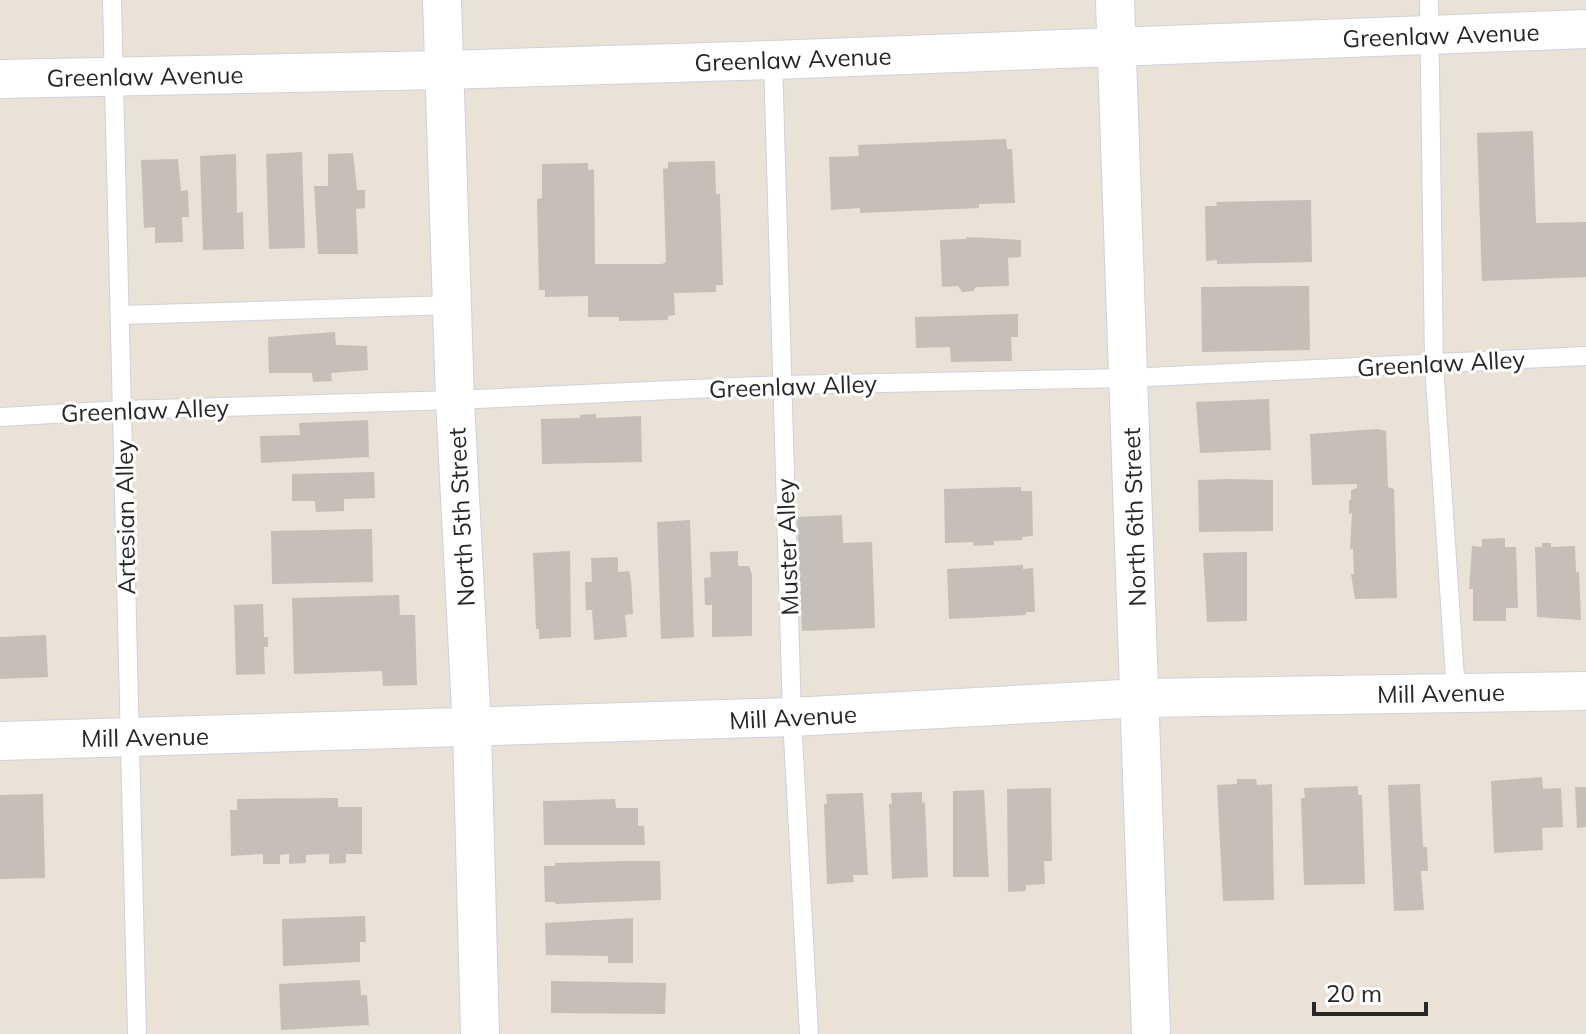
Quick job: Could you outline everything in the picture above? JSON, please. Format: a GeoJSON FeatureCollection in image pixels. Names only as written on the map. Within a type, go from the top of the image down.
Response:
{"type":"FeatureCollection","features":[{"type":"Feature","properties":{"kind":"street","name":"North 5th Street"},"geometry":{"type":"LineString","coordinates":[[442,0],[455,400],[472,729],[480,1034]]}},
{"type":"Feature","properties":{"kind":"street","name":"North 6th Street"},"geometry":{"type":"LineString","coordinates":[[1115,0],[1151,1034]]}},
{"type":"Feature","properties":{"kind":"street","name":"Greenlaw Avenue"},"geometry":{"type":"LineString","coordinates":[[0,79],[443,70],[1116,48],[1430,18],[1586,29]]}},
{"type":"Feature","properties":{"kind":"street","name":"Mill Avenue"},"geometry":{"type":"LineString","coordinates":[[0,741],[792,717],[1141,698],[1586,691]]}},
{"type":"Feature","properties":{"kind":"lane","name":"Artesian Alley"},"geometry":{"type":"LineString","coordinates":[[112,0],[137,1034]]}},
{"type":"Feature","properties":{"kind":"lane"},"geometry":{"type":"LineString","coordinates":[[1430,18],[1434,364],[1456,693]]}},
{"type":"Feature","properties":{"kind":"lane","name":"Muster Alley"},"geometry":{"type":"LineString","coordinates":[[773,60],[792,717],[809,1034]]}},
{"type":"Feature","properties":{"kind":"lane"},"geometry":{"type":"LineString","coordinates":[[120,315],[452,305]]}},
{"type":"Feature","properties":{"kind":"lane","name":"Greenlaw Alley"},"geometry":{"type":"LineString","coordinates":[[0,417],[782,385],[1128,378],[1586,356]]}},
{"type":"Feature","properties":{"kind":"building"},"geometry":{"type":"Polygon","coordinates":[[[1533,131],[1536,223],[1586,222],[1586,277],[1482,281],[1477,133],[1533,131]]]}},
{"type":"Feature","properties":{"kind":"building"},"geometry":{"type":"Polygon","coordinates":[[[1006,139],[1007,149],[1012,149],[1015,203],[979,204],[979,208],[860,213],[860,208],[831,210],[829,157],[859,156],[858,145],[1006,139]]]}},
{"type":"Feature","properties":{"kind":"building"},"geometry":{"type":"Polygon","coordinates":[[[302,152],[305,248],[269,249],[266,154],[302,152]]]}},
{"type":"Feature","properties":{"kind":"building"},"geometry":{"type":"Polygon","coordinates":[[[353,153],[357,190],[365,190],[365,208],[356,209],[358,254],[318,254],[314,186],[328,186],[328,154],[353,153]]]}},
{"type":"Feature","properties":{"kind":"building"},"geometry":{"type":"Polygon","coordinates":[[[236,154],[237,213],[243,212],[244,249],[203,250],[200,156],[236,154]]]}},
{"type":"Feature","properties":{"kind":"building"},"geometry":{"type":"Polygon","coordinates":[[[178,159],[181,191],[188,190],[189,217],[182,217],[183,242],[155,243],[155,227],[144,228],[141,160],[178,159]]]}},
{"type":"Feature","properties":{"kind":"building"},"geometry":{"type":"Polygon","coordinates":[[[715,161],[716,194],[720,194],[723,285],[716,285],[716,292],[674,293],[675,315],[668,316],[668,320],[619,321],[619,317],[588,317],[588,296],[545,297],[545,290],[539,290],[537,199],[542,198],[542,164],[588,163],[588,170],[594,169],[595,264],[662,264],[666,262],[663,169],[668,168],[668,162],[715,161]]]}},
{"type":"Feature","properties":{"kind":"building"},"geometry":{"type":"Polygon","coordinates":[[[1311,200],[1312,262],[1217,264],[1217,260],[1206,261],[1205,206],[1217,206],[1216,202],[1311,200]]]}},
{"type":"Feature","properties":{"kind":"building"},"geometry":{"type":"Polygon","coordinates":[[[967,237],[1021,240],[1021,257],[1008,258],[1009,286],[976,287],[973,291],[962,292],[958,286],[942,287],[940,240],[967,237]]]}},
{"type":"Feature","properties":{"kind":"building"},"geometry":{"type":"Polygon","coordinates":[[[1309,286],[1310,350],[1202,352],[1201,287],[1309,286]]]}},
{"type":"Feature","properties":{"kind":"building"},"geometry":{"type":"Polygon","coordinates":[[[1018,314],[1018,337],[1011,337],[1012,361],[951,362],[950,347],[916,348],[915,317],[1018,314]]]}},
{"type":"Feature","properties":{"kind":"building"},"geometry":{"type":"Polygon","coordinates":[[[335,332],[336,345],[367,346],[368,370],[331,373],[332,381],[313,382],[312,373],[269,373],[268,337],[335,332]]]}},
{"type":"Feature","properties":{"kind":"building"},"geometry":{"type":"Polygon","coordinates":[[[1269,399],[1271,450],[1200,453],[1196,402],[1269,399]]]}},
{"type":"Feature","properties":{"kind":"building"},"geometry":{"type":"Polygon","coordinates":[[[596,414],[596,418],[641,416],[642,462],[542,464],[541,419],[580,418],[580,415],[596,414]]]}},
{"type":"Feature","properties":{"kind":"building"},"geometry":{"type":"Polygon","coordinates":[[[368,420],[369,457],[261,463],[260,436],[300,435],[299,423],[368,420]]]}},
{"type":"Feature","properties":{"kind":"building"},"geometry":{"type":"Polygon","coordinates":[[[1386,431],[1388,487],[1394,489],[1397,598],[1355,599],[1351,574],[1354,574],[1349,500],[1351,490],[1357,488],[1357,484],[1312,485],[1310,434],[1386,431]]]}},
{"type":"Feature","properties":{"kind":"building"},"geometry":{"type":"Polygon","coordinates":[[[374,472],[375,498],[344,499],[344,511],[316,512],[315,501],[292,501],[292,474],[374,472]]]}},
{"type":"Feature","properties":{"kind":"building"},"geometry":{"type":"Polygon","coordinates":[[[1198,480],[1273,480],[1273,531],[1199,532],[1198,480]]]}},
{"type":"Feature","properties":{"kind":"building"},"geometry":{"type":"Polygon","coordinates":[[[1021,487],[1021,491],[1032,491],[1033,536],[1022,537],[1022,540],[994,541],[994,545],[945,543],[944,489],[1021,487]]]}},
{"type":"Feature","properties":{"kind":"building"},"geometry":{"type":"Polygon","coordinates":[[[842,515],[843,543],[872,542],[875,628],[802,631],[797,517],[842,515]]]}},
{"type":"Feature","properties":{"kind":"building"},"geometry":{"type":"Polygon","coordinates":[[[690,520],[694,637],[661,639],[657,522],[690,520]]]}},
{"type":"Feature","properties":{"kind":"building"},"geometry":{"type":"Polygon","coordinates":[[[372,529],[373,582],[272,584],[271,531],[372,529]]]}},
{"type":"Feature","properties":{"kind":"building"},"geometry":{"type":"Polygon","coordinates":[[[1505,538],[1505,547],[1516,547],[1518,608],[1506,608],[1506,621],[1473,621],[1473,589],[1469,589],[1472,546],[1482,547],[1482,539],[1505,538]]]}},
{"type":"Feature","properties":{"kind":"building"},"geometry":{"type":"Polygon","coordinates":[[[1542,543],[1551,543],[1551,547],[1575,546],[1581,620],[1537,617],[1535,547],[1542,547],[1542,543]]]}},
{"type":"Feature","properties":{"kind":"building"},"geometry":{"type":"Polygon","coordinates":[[[570,551],[571,637],[539,639],[533,553],[570,551]]]}},
{"type":"Feature","properties":{"kind":"building"},"geometry":{"type":"Polygon","coordinates":[[[738,551],[738,566],[749,566],[752,575],[752,636],[712,637],[712,605],[705,605],[704,578],[711,577],[710,552],[738,551]]]}},
{"type":"Feature","properties":{"kind":"building"},"geometry":{"type":"Polygon","coordinates":[[[1247,552],[1247,621],[1207,622],[1203,553],[1247,552]]]}},
{"type":"Feature","properties":{"kind":"building"},"geometry":{"type":"Polygon","coordinates":[[[618,557],[618,572],[629,571],[631,580],[633,614],[625,615],[627,637],[594,640],[592,610],[586,610],[585,582],[592,582],[591,558],[618,557]]]}},
{"type":"Feature","properties":{"kind":"building"},"geometry":{"type":"Polygon","coordinates":[[[1023,565],[1023,569],[1033,568],[1035,612],[949,619],[947,569],[1023,565]]]}},
{"type":"Feature","properties":{"kind":"building"},"geometry":{"type":"Polygon","coordinates":[[[399,595],[400,615],[415,615],[417,685],[383,686],[382,671],[294,674],[292,598],[399,595]]]}},
{"type":"Feature","properties":{"kind":"building"},"geometry":{"type":"Polygon","coordinates":[[[263,604],[264,637],[268,637],[268,647],[264,647],[265,674],[236,675],[234,605],[263,604]]]}},
{"type":"Feature","properties":{"kind":"building"},"geometry":{"type":"Polygon","coordinates":[[[46,635],[48,677],[0,679],[0,637],[46,635]]]}},
{"type":"Feature","properties":{"kind":"building"},"geometry":{"type":"Polygon","coordinates":[[[1542,777],[1543,789],[1561,788],[1563,827],[1542,828],[1543,850],[1494,853],[1491,781],[1542,777]]]}},
{"type":"Feature","properties":{"kind":"building"},"geometry":{"type":"Polygon","coordinates":[[[1237,779],[1256,779],[1257,785],[1272,784],[1274,900],[1223,901],[1217,785],[1237,784],[1237,779]]]}},
{"type":"Feature","properties":{"kind":"building"},"geometry":{"type":"Polygon","coordinates":[[[1420,784],[1423,847],[1427,847],[1428,871],[1421,871],[1424,910],[1394,911],[1388,785],[1420,784]]]}},
{"type":"Feature","properties":{"kind":"building"},"geometry":{"type":"Polygon","coordinates":[[[1358,786],[1358,795],[1362,795],[1365,884],[1304,885],[1301,798],[1305,798],[1304,788],[1358,786]]]}},
{"type":"Feature","properties":{"kind":"building"},"geometry":{"type":"Polygon","coordinates":[[[1575,787],[1586,787],[1586,827],[1577,828],[1575,787]]]}},
{"type":"Feature","properties":{"kind":"building"},"geometry":{"type":"Polygon","coordinates":[[[1051,788],[1052,861],[1044,861],[1045,884],[1026,885],[1026,891],[1008,892],[1007,789],[1051,788]]]}},
{"type":"Feature","properties":{"kind":"building"},"geometry":{"type":"Polygon","coordinates":[[[984,790],[989,877],[953,877],[953,791],[984,790]]]}},
{"type":"Feature","properties":{"kind":"building"},"geometry":{"type":"Polygon","coordinates":[[[922,792],[928,877],[892,879],[891,793],[922,792]]]}},
{"type":"Feature","properties":{"kind":"building"},"geometry":{"type":"Polygon","coordinates":[[[863,793],[868,875],[853,875],[854,882],[827,884],[826,794],[863,793]]]}},
{"type":"Feature","properties":{"kind":"building"},"geometry":{"type":"Polygon","coordinates":[[[43,794],[45,878],[0,879],[0,795],[43,794]]]}},
{"type":"Feature","properties":{"kind":"building"},"geometry":{"type":"Polygon","coordinates":[[[338,798],[338,807],[362,807],[362,854],[346,854],[346,863],[329,864],[329,854],[306,855],[306,863],[289,864],[289,854],[280,855],[280,864],[263,864],[263,854],[231,856],[230,810],[237,810],[237,799],[338,798]]]}},
{"type":"Feature","properties":{"kind":"building"},"geometry":{"type":"Polygon","coordinates":[[[615,799],[616,808],[638,808],[638,826],[644,826],[645,845],[544,845],[543,801],[615,799]]]}},
{"type":"Feature","properties":{"kind":"building"},"geometry":{"type":"Polygon","coordinates":[[[660,861],[661,900],[545,902],[544,866],[660,861]]]}},
{"type":"Feature","properties":{"kind":"building"},"geometry":{"type":"Polygon","coordinates":[[[365,916],[366,942],[360,942],[360,962],[283,966],[282,919],[365,916]]]}},
{"type":"Feature","properties":{"kind":"building"},"geometry":{"type":"Polygon","coordinates":[[[633,918],[633,963],[608,963],[608,956],[546,955],[545,923],[633,918]]]}},
{"type":"Feature","properties":{"kind":"building"},"geometry":{"type":"Polygon","coordinates":[[[360,980],[361,995],[367,995],[369,1025],[281,1030],[279,984],[360,980]]]}},
{"type":"Feature","properties":{"kind":"building"},"geometry":{"type":"Polygon","coordinates":[[[551,981],[666,983],[665,1014],[551,1013],[551,981]]]}}]}
